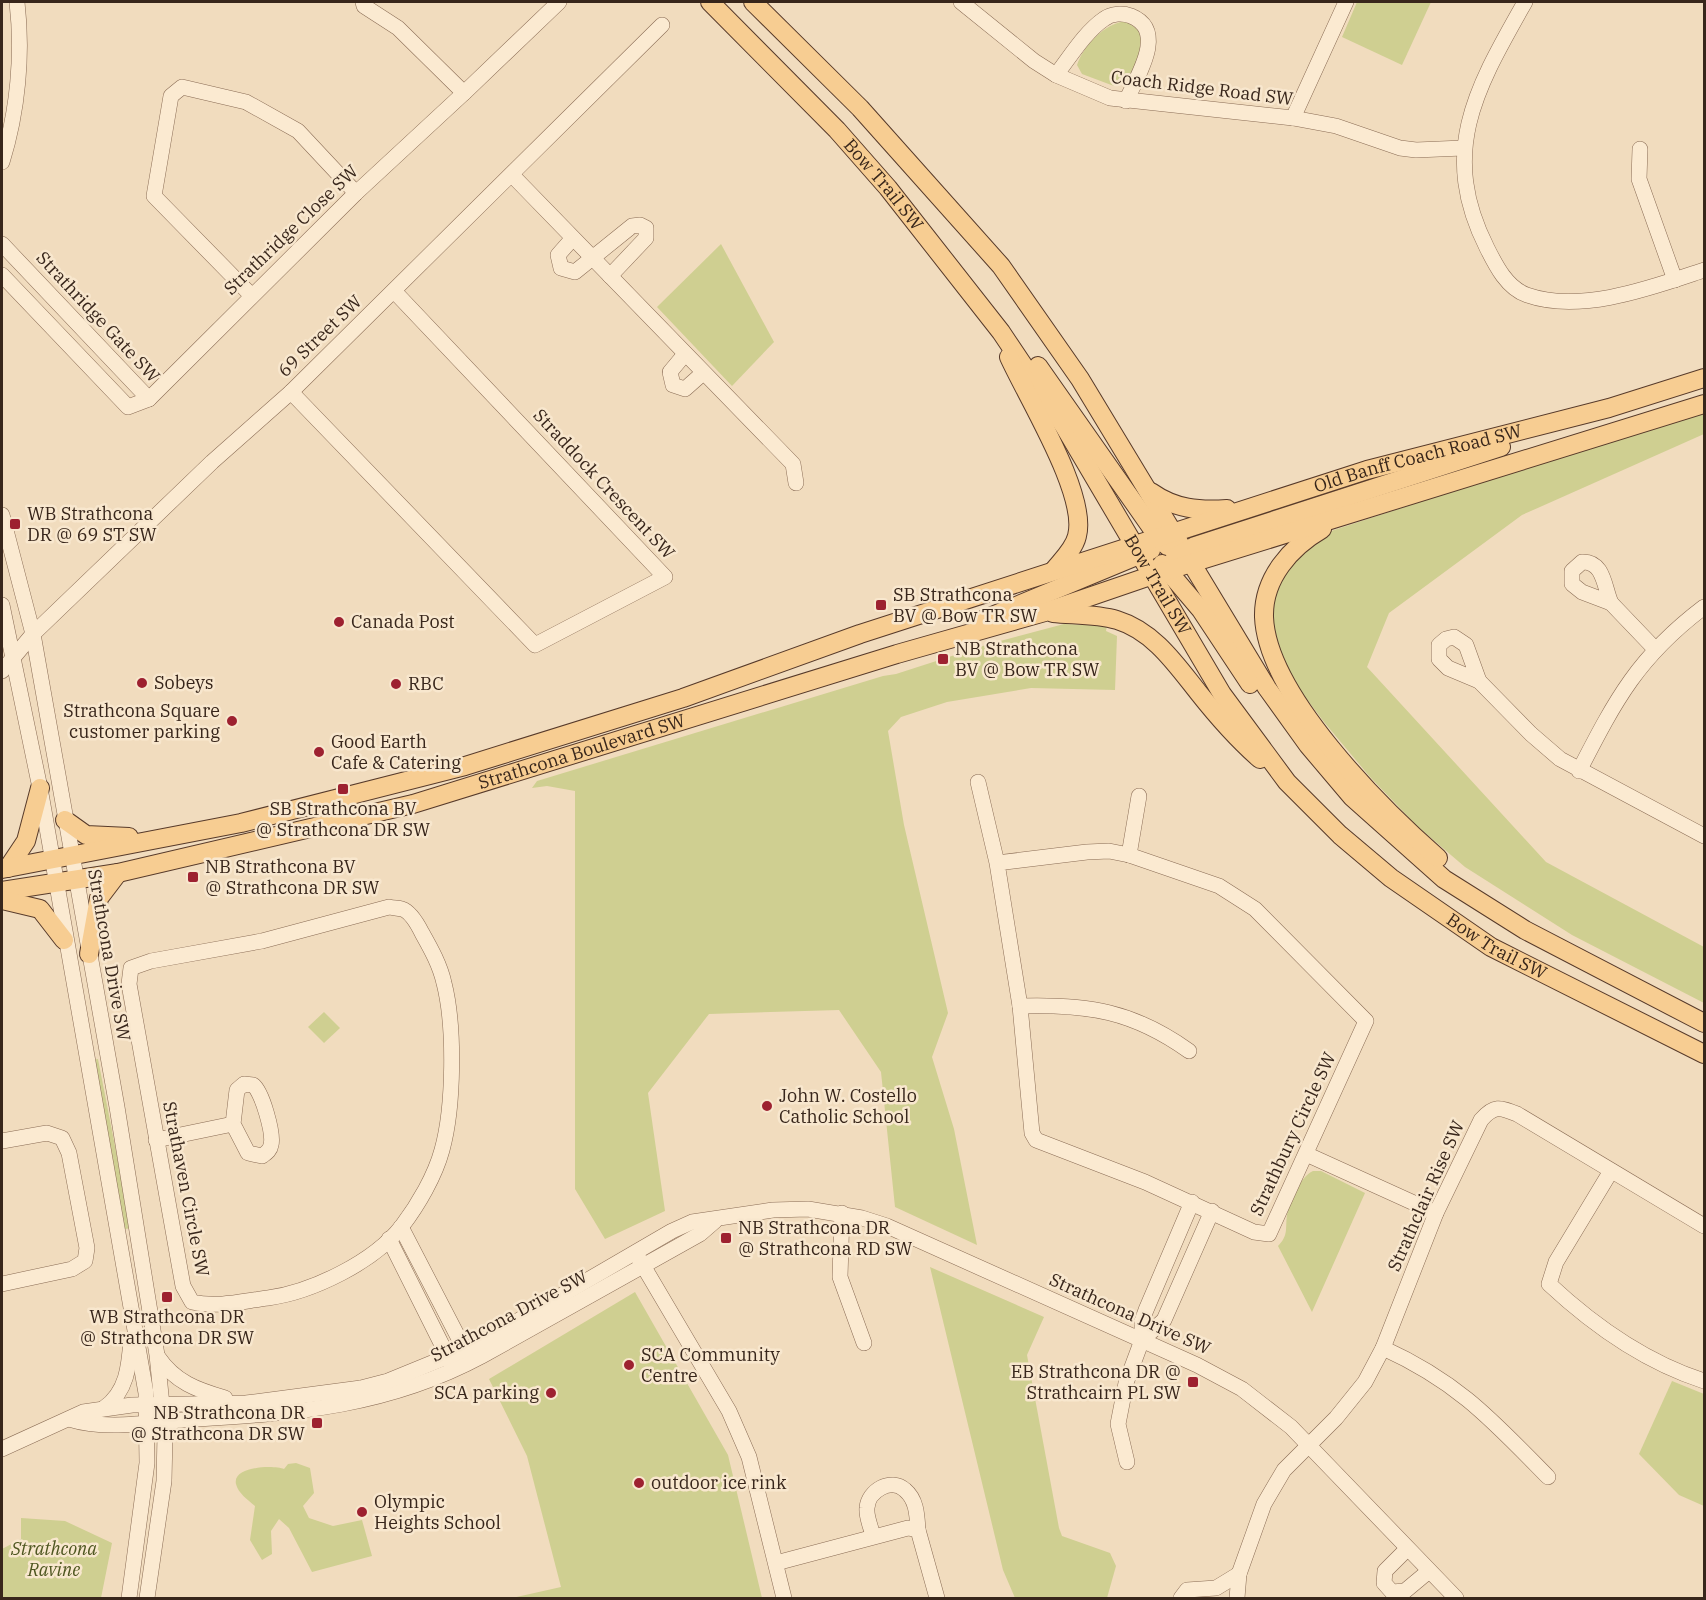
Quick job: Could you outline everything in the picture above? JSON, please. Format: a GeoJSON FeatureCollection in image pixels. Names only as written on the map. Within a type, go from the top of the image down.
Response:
{"type":"FeatureCollection","features":[{"type":"Feature","properties":{"kind":"main road","name":"Bow Trail SW"},"geometry":{"type":"LineString","coordinates":[[710,2],[844,138],[888,188],[992,320],[1064,426],[1267,688],[1308,745],[1352,797],[1444,879],[1525,930],[1704,1023]]}},
{"type":"Feature","properties":{"kind":"main road","name":"Bow Trail SW"},"geometry":{"type":"LineString","coordinates":[[753,2],[868,116],[1001,266],[1080,379],[1144,487],[1163,554],[1222,694],[1287,782],[1340,835],[1391,878],[1463,928],[1538,972],[1704,1054]]}},
{"type":"Feature","properties":{"kind":"main road"},"geometry":{"type":"LineString","coordinates":[[992,320],[1034,360],[1268,711],[1305,755],[1352,797]]}},
{"type":"Feature","properties":{"kind":"main road"},"geometry":{"type":"LineString","coordinates":[[992,320],[1067,475],[1078,507],[1077,538],[1054,570]]}},
{"type":"Feature","properties":{"kind":"main road","name":"Old Banff Coach Road SW"},"geometry":{"type":"LineString","coordinates":[[1163,554],[1250,507],[1367,470],[1609,408],[1704,378]]}},
{"type":"Feature","properties":{"kind":"main road","name":"Old Banff Coach Road SW"},"geometry":{"type":"LineString","coordinates":[[1163,554],[1344,516],[1704,404]]}},
{"type":"Feature","properties":{"kind":"main road"},"geometry":{"type":"LineString","coordinates":[[897,654],[1163,554],[1530,438],[1609,408]]}},
{"type":"Feature","properties":{"kind":"main road"},"geometry":{"type":"LineString","coordinates":[[1144,487],[1174,505],[1200,510],[1250,507]]}},
{"type":"Feature","properties":{"kind":"main road"},"geometry":{"type":"LineString","coordinates":[[1344,516],[1311,535],[1290,551],[1272,582],[1264,615],[1277,664],[1316,728],[1364,785],[1424,846],[1525,930]]}},
{"type":"Feature","properties":{"kind":"main road","name":"Strathcona Boulevard SW"},"geometry":{"type":"LineString","coordinates":[[5,868],[313,806],[524,748],[683,698],[860,634],[1054,570],[1163,554]]}},
{"type":"Feature","properties":{"kind":"main road","name":"Strathcona Boulevard SW"},"geometry":{"type":"LineString","coordinates":[[2,891],[118,873],[413,804],[897,654],[1045,612],[1163,554]]}},
{"type":"Feature","properties":{"kind":"main road"},"geometry":{"type":"LineString","coordinates":[[1045,612],[1116,620],[1134,627],[1151,638],[1181,669],[1236,738],[1287,782]]}},
{"type":"Feature","properties":{"kind":"main road"},"geometry":{"type":"LineString","coordinates":[[5,868],[26,841],[40,788]]}},
{"type":"Feature","properties":{"kind":"main road"},"geometry":{"type":"LineString","coordinates":[[65,820],[86,835],[167,837]]}},
{"type":"Feature","properties":{"kind":"main road"},"geometry":{"type":"LineString","coordinates":[[89,954],[99,898],[118,873]]}},
{"type":"Feature","properties":{"kind":"main road"},"geometry":{"type":"LineString","coordinates":[[2,900],[40,909],[64,940]]}},
{"type":"Feature","properties":{"kind":"street"},"geometry":{"type":"LineString","coordinates":[[2,162],[8,144],[16,96],[19,53],[17,2]]}},
{"type":"Feature","properties":{"kind":"street"},"geometry":{"type":"LineString","coordinates":[[363,2],[364,6],[398,28],[464,93]]}},
{"type":"Feature","properties":{"kind":"street","name":"Strathridge Close SW"},"geometry":{"type":"LineString","coordinates":[[149,399],[356,193],[559,2]]}},
{"type":"Feature","properties":{"kind":"street","name":"Coach Ridge Road SW"},"geometry":{"type":"LineString","coordinates":[[961,2],[1034,61],[1091,92],[1126,101],[1293,118],[1344,128],[1400,148],[1416,150],[1463,148]]}},
{"type":"Feature","properties":{"kind":"street"},"geometry":{"type":"LineString","coordinates":[[1293,118],[1345,9],[1346,2]]}},
{"type":"Feature","properties":{"kind":"street"},"geometry":{"type":"LineString","coordinates":[[1525,2],[1479,90],[1467,126],[1463,148],[1469,204],[1482,237],[1505,278],[1529,296],[1584,301],[1615,297],[1704,270]]}},
{"type":"Feature","properties":{"kind":"street"},"geometry":{"type":"LineString","coordinates":[[1056,75],[1104,19],[1115,14],[1134,17],[1148,33],[1150,46],[1126,101]]}},
{"type":"Feature","properties":{"kind":"street","name":"69 Street SW"},"geometry":{"type":"LineString","coordinates":[[2,671],[14,660],[33,634],[212,462],[291,392],[662,25]]}},
{"type":"Feature","properties":{"kind":"street"},"geometry":{"type":"LineString","coordinates":[[251,296],[153,196],[171,96],[182,87],[246,102],[298,131],[356,193]]}},
{"type":"Feature","properties":{"kind":"street"},"geometry":{"type":"LineString","coordinates":[[1640,149],[1639,178],[1675,280]]}},
{"type":"Feature","properties":{"kind":"street"},"geometry":{"type":"LineString","coordinates":[[512,175],[793,464],[796,483]]}},
{"type":"Feature","properties":{"kind":"street"},"geometry":{"type":"LineString","coordinates":[[573,238],[558,255],[561,268],[575,272],[632,226],[640,225],[646,228],[646,238],[610,276]]}},
{"type":"Feature","properties":{"kind":"street","name":"Strathridge Gate SW"},"geometry":{"type":"LineString","coordinates":[[2,244],[149,399],[128,407],[2,275]]}},
{"type":"Feature","properties":{"kind":"street","name":"Straddock Crescent SW"},"geometry":{"type":"LineString","coordinates":[[291,392],[535,645],[665,577],[394,291]]}},
{"type":"Feature","properties":{"kind":"street"},"geometry":{"type":"LineString","coordinates":[[685,354],[670,372],[673,385],[685,389],[703,373]]}},
{"type":"Feature","properties":{"kind":"street","name":"Strathcona Drive SW"},"geometry":{"type":"LineString","coordinates":[[2,515],[33,634],[117,1107],[164,1405],[164,1481],[147,1599]]}},
{"type":"Feature","properties":{"kind":"street"},"geometry":{"type":"LineString","coordinates":[[1611,603],[1655,649]]}},
{"type":"Feature","properties":{"kind":"street"},"geometry":{"type":"LineString","coordinates":[[2,605],[40,788],[64,940],[128,1289],[147,1406],[144,1499],[129,1599]]}},
{"type":"Feature","properties":{"kind":"street"},"geometry":{"type":"LineString","coordinates":[[1579,771],[1619,695],[1655,649],[1704,607]]}},
{"type":"Feature","properties":{"kind":"street"},"geometry":{"type":"LineString","coordinates":[[1479,681],[1544,746],[1579,771],[1704,836]]}},
{"type":"Feature","properties":{"kind":"street"},"geometry":{"type":"LineString","coordinates":[[978,782],[997,863]]}},
{"type":"Feature","properties":{"kind":"street"},"geometry":{"type":"LineString","coordinates":[[1129,855],[1139,796]]}},
{"type":"Feature","properties":{"kind":"street","name":"Strathbury Circle SW"},"geometry":{"type":"LineString","coordinates":[[1087,852],[1129,855],[1219,886],[1244,900],[1366,1021],[1269,1234],[1254,1232],[1212,1211],[1097,1162],[1036,1140],[1032,1133],[1020,1006],[997,863],[1087,852]]}},
{"type":"Feature","properties":{"kind":"street","name":"Strathaven Circle SW"},"geometry":{"type":"LineString","coordinates":[[389,907],[404,909],[417,924],[433,952],[444,984],[449,1029],[451,1103],[442,1152],[420,1198],[401,1227],[389,1239],[337,1275],[293,1294],[219,1305],[192,1302],[183,1286],[156,1140],[129,984],[131,968],[151,961],[262,941],[389,907]]}},
{"type":"Feature","properties":{"kind":"street"},"geometry":{"type":"LineString","coordinates":[[1020,1006],[1078,1006],[1126,1017],[1166,1034],[1189,1051]]}},
{"type":"Feature","properties":{"kind":"street","name":"Strathclair Rise SW"},"geometry":{"type":"LineString","coordinates":[[1237,1599],[1239,1574],[1264,1504],[1284,1470],[1336,1418],[1359,1390],[1383,1348],[1436,1212],[1481,1120],[1491,1109],[1500,1107],[1516,1114],[1704,1226]]}},
{"type":"Feature","properties":{"kind":"street"},"geometry":{"type":"LineString","coordinates":[[156,1140],[233,1124]]}},
{"type":"Feature","properties":{"kind":"street"},"geometry":{"type":"LineString","coordinates":[[2,1140],[47,1133],[62,1138],[69,1153],[87,1248],[85,1261],[72,1269],[2,1284]]}},
{"type":"Feature","properties":{"kind":"street"},"geometry":{"type":"LineString","coordinates":[[1306,1154],[1436,1212]]}},
{"type":"Feature","properties":{"kind":"street"},"geometry":{"type":"LineString","coordinates":[[1611,1171],[1556,1262],[1549,1284],[1601,1328],[1638,1353],[1682,1374],[1704,1381]]}},
{"type":"Feature","properties":{"kind":"street"},"geometry":{"type":"LineString","coordinates":[[1127,1462],[1118,1424],[1126,1383],[1142,1340],[1142,1321],[1146,1310],[1192,1203]]}},
{"type":"Feature","properties":{"kind":"street","name":"Strathcona Drive SW"},"geometry":{"type":"LineString","coordinates":[[69,1419],[86,1425],[148,1423],[316,1410],[397,1392],[468,1356],[640,1259],[700,1234],[715,1221],[782,1209],[842,1213],[887,1226],[1197,1365],[1242,1389],[1275,1413],[1308,1445],[1456,1599]]}},
{"type":"Feature","properties":{"kind":"street"},"geometry":{"type":"LineString","coordinates":[[1142,1340],[1164,1320],[1212,1211]]}},
{"type":"Feature","properties":{"kind":"street"},"geometry":{"type":"LineString","coordinates":[[842,1213],[840,1277],[864,1343]]}},
{"type":"Feature","properties":{"kind":"street"},"geometry":{"type":"LineString","coordinates":[[401,1227],[468,1356]]}},
{"type":"Feature","properties":{"kind":"street"},"geometry":{"type":"LineString","coordinates":[[389,1239],[451,1364]]}},
{"type":"Feature","properties":{"kind":"street"},"geometry":{"type":"LineString","coordinates":[[640,1259],[729,1411],[749,1457],[784,1599]]}},
{"type":"Feature","properties":{"kind":"street"},"geometry":{"type":"LineString","coordinates":[[104,1408],[120,1393],[129,1362],[128,1289]]}},
{"type":"Feature","properties":{"kind":"street"},"geometry":{"type":"LineString","coordinates":[[1383,1348],[1435,1374],[1456,1388],[1548,1477]]}},
{"type":"Feature","properties":{"kind":"street"},"geometry":{"type":"LineString","coordinates":[[157,1355],[172,1374],[190,1387],[246,1403]]}},
{"type":"Feature","properties":{"kind":"street","name":"Strathcona Drive SW"},"geometry":{"type":"LineString","coordinates":[[2,1449],[83,1412],[104,1408],[246,1403],[361,1388],[451,1364]]}},
{"type":"Feature","properties":{"kind":"street"},"geometry":{"type":"LineString","coordinates":[[873,1536],[867,1513],[868,1501],[875,1491],[886,1486],[901,1488],[912,1499],[937,1599]]}},
{"type":"Feature","properties":{"kind":"street"},"geometry":{"type":"LineString","coordinates":[[776,1563],[873,1536],[908,1528],[918,1530]]}},
{"type":"Feature","properties":{"kind":"street"},"geometry":{"type":"LineString","coordinates":[[1407,1549],[1385,1571],[1384,1583],[1392,1592],[1405,1592],[1429,1571]]}},
{"type":"Feature","properties":{"kind":"street"},"geometry":{"type":"LineString","coordinates":[[1181,1599],[1187,1590],[1216,1588],[1239,1574]]}},
{"type":"Feature","properties":{"kind":"green space"},"geometry":{"type":"Polygon","coordinates":[[[1357,2],[1431,2],[1402,65],[1342,37],[1357,2]]]}},
{"type":"Feature","properties":{"kind":"green space"},"geometry":{"type":"Polygon","coordinates":[[[1126,21],[1141,32],[1140,48],[1132,71],[1114,86],[1082,74],[1077,65],[1084,50],[1110,26],[1126,21]]]}},
{"type":"Feature","properties":{"kind":"green space"},"geometry":{"type":"Polygon","coordinates":[[[721,244],[774,342],[732,386],[657,307],[721,244]]]}},
{"type":"Feature","properties":{"kind":"green space"},"geometry":{"type":"Polygon","coordinates":[[[1704,409],[1704,434],[1522,515],[1389,613],[1367,667],[1546,862],[1704,947],[1704,1003],[1572,935],[1465,867],[1417,826],[1370,777],[1296,685],[1277,649],[1271,602],[1284,565],[1328,532],[1704,409]]]}},
{"type":"Feature","properties":{"kind":"green space"},"geometry":{"type":"Polygon","coordinates":[[[1064,624],[1107,626],[1106,631],[1117,636],[1115,690],[1031,688],[947,702],[901,717],[888,731],[904,825],[948,1013],[932,1057],[954,1129],[977,1245],[895,1207],[881,1072],[839,1010],[709,1014],[648,1093],[665,1211],[605,1239],[575,1189],[575,791],[547,786],[532,788],[537,781],[989,644],[1064,624]]]}},
{"type":"Feature","properties":{"kind":"green space"},"geometry":{"type":"Polygon","coordinates":[[[324,1012],[340,1028],[324,1043],[308,1027],[324,1012]]]}},
{"type":"Feature","properties":{"kind":"green space"},"geometry":{"type":"Polygon","coordinates":[[[98,1059],[131,1228],[125,1229],[93,1060],[98,1059]]]}},
{"type":"Feature","properties":{"kind":"green space"},"geometry":{"type":"Polygon","coordinates":[[[1313,1171],[1321,1171],[1365,1193],[1312,1312],[1278,1246],[1285,1235],[1287,1215],[1293,1197],[1304,1178],[1313,1171]]]}},
{"type":"Feature","properties":{"kind":"green space"},"geometry":{"type":"Polygon","coordinates":[[[930,1267],[1044,1317],[1027,1355],[1059,1528],[1062,1536],[1110,1553],[1116,1566],[1107,1598],[1015,1598],[1003,1570],[930,1267]]]}},
{"type":"Feature","properties":{"kind":"green space"},"geometry":{"type":"Polygon","coordinates":[[[635,1292],[728,1455],[762,1598],[512,1598],[561,1587],[527,1456],[489,1379],[635,1292]]]}},
{"type":"Feature","properties":{"kind":"green space"},"geometry":{"type":"Polygon","coordinates":[[[1672,1381],[1704,1394],[1704,1506],[1679,1495],[1639,1454],[1672,1381]]]}},
{"type":"Feature","properties":{"kind":"green space"},"geometry":{"type":"Polygon","coordinates":[[[296,1463],[310,1468],[314,1493],[303,1506],[309,1518],[333,1526],[362,1520],[372,1556],[312,1572],[289,1528],[279,1519],[271,1531],[272,1554],[262,1560],[250,1540],[255,1506],[239,1490],[236,1484],[237,1478],[247,1470],[272,1467],[284,1469],[288,1464],[296,1463]]]}},
{"type":"Feature","properties":{"kind":"green space","name":"Strathcona Ravine"},"geometry":{"type":"Polygon","coordinates":[[[21,1518],[65,1521],[112,1543],[101,1598],[2,1598],[2,1549],[21,1539],[21,1518]]]}},
{"type":"Feature","properties":{"kind":"place","name":"WB Strathcona DR @ 69 ST SW"},"geometry":{"type":"Point","coordinates":[15,524]}},
{"type":"Feature","properties":{"kind":"place","name":"SB Strathcona BV @ Bow TR SW"},"geometry":{"type":"Point","coordinates":[881,605]}},
{"type":"Feature","properties":{"kind":"place","name":"Canada Post"},"geometry":{"type":"Point","coordinates":[339,622]}},
{"type":"Feature","properties":{"kind":"place","name":"NB Strathcona BV @ Bow TR SW"},"geometry":{"type":"Point","coordinates":[943,659]}},
{"type":"Feature","properties":{"kind":"place","name":"Sobeys"},"geometry":{"type":"Point","coordinates":[142,683]}},
{"type":"Feature","properties":{"kind":"place","name":"RBC"},"geometry":{"type":"Point","coordinates":[396,684]}},
{"type":"Feature","properties":{"kind":"place","name":"Strathcona Square customer parking"},"geometry":{"type":"Point","coordinates":[232,721]}},
{"type":"Feature","properties":{"kind":"place","name":"Good Earth Cafe & Catering"},"geometry":{"type":"Point","coordinates":[319,752]}},
{"type":"Feature","properties":{"kind":"place","name":"SB Strathcona BV @ Strathcona DR SW"},"geometry":{"type":"Point","coordinates":[343,789]}},
{"type":"Feature","properties":{"kind":"place","name":"NB Strathcona BV @ Strathcona DR SW"},"geometry":{"type":"Point","coordinates":[193,877]}},
{"type":"Feature","properties":{"kind":"place","name":"John W. Costello Catholic School"},"geometry":{"type":"Point","coordinates":[767,1106]}},
{"type":"Feature","properties":{"kind":"place","name":"NB Strathcona DR @ Strathcona RD SW"},"geometry":{"type":"Point","coordinates":[726,1238]}},
{"type":"Feature","properties":{"kind":"place","name":"WB Strathcona DR @ Strathcona DR SW"},"geometry":{"type":"Point","coordinates":[167,1297]}},
{"type":"Feature","properties":{"kind":"place","name":"SCA Community Centre"},"geometry":{"type":"Point","coordinates":[629,1365]}},
{"type":"Feature","properties":{"kind":"place","name":"EB Strathcona DR @ Strathcairn PL SW"},"geometry":{"type":"Point","coordinates":[1193,1382]}},
{"type":"Feature","properties":{"kind":"place","name":"SCA parking"},"geometry":{"type":"Point","coordinates":[551,1393]}},
{"type":"Feature","properties":{"kind":"place","name":"NB Strathcona DR @ Strathcona DR SW"},"geometry":{"type":"Point","coordinates":[317,1423]}},
{"type":"Feature","properties":{"kind":"place","name":"outdoor ice rink"},"geometry":{"type":"Point","coordinates":[639,1483]}},
{"type":"Feature","properties":{"kind":"place","name":"Olympic Heights School"},"geometry":{"type":"Point","coordinates":[362,1512]}}]}
